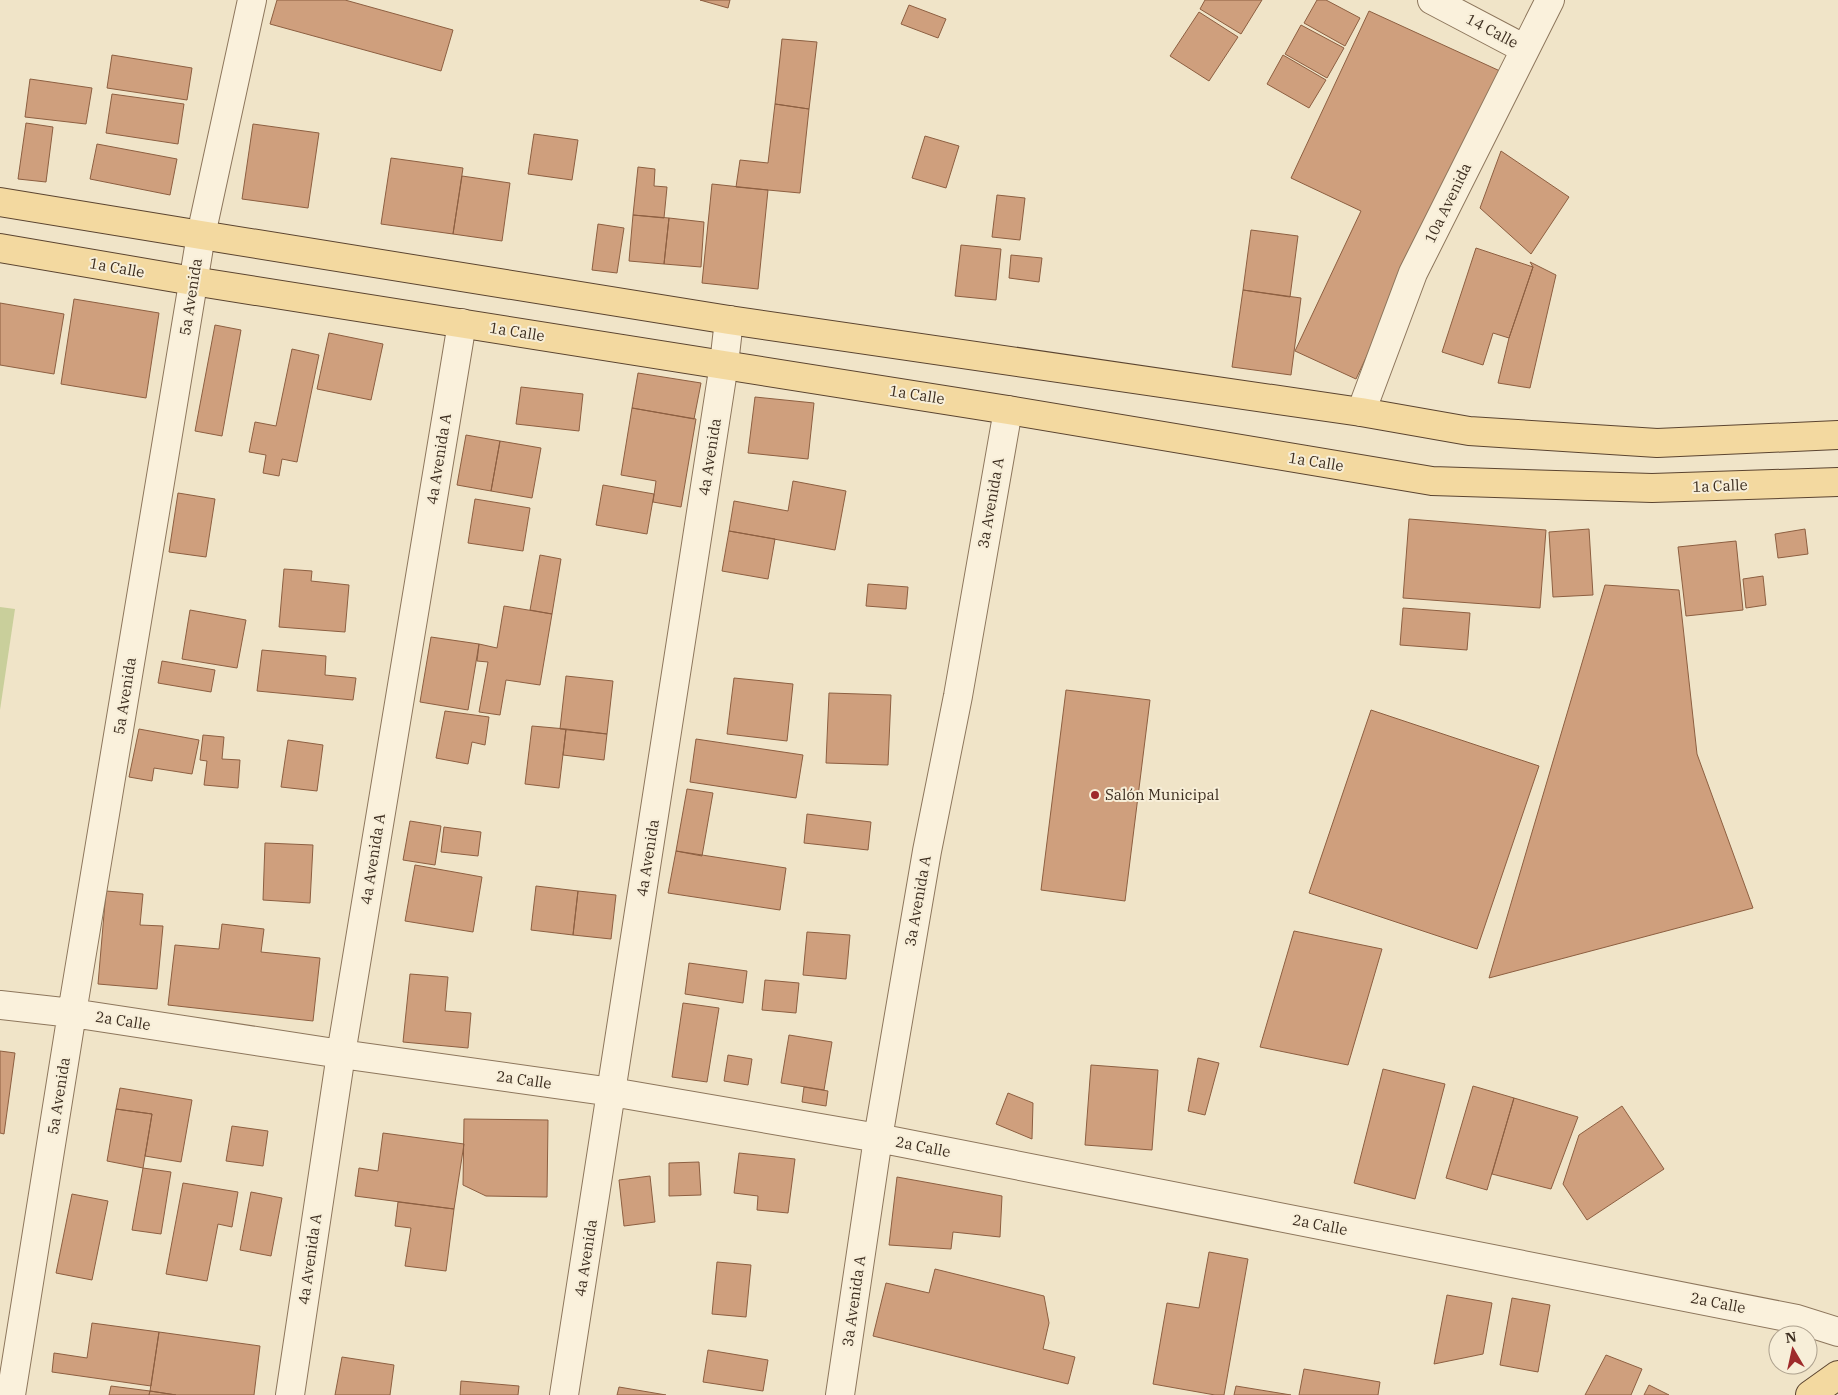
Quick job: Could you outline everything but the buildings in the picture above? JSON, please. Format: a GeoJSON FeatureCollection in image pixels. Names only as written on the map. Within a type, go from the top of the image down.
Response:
{"type":"FeatureCollection","features":[{"type":"Feature","properties":{"kind":"main road"},"geometry":{"type":"LineString","coordinates":[[0,202],[729,320],[1361,412],[1469,431],[1657,443],[1838,435]]}},
{"type":"Feature","properties":{"kind":"main road","name":"1a Calle"},"geometry":{"type":"LineString","coordinates":[[0,248],[193,281],[1008,410],[1432,481],[1652,488],[1838,482]]}},
{"type":"Feature","properties":{"kind":"street","name":"5a Avenida"},"geometry":{"type":"LineString","coordinates":[[11,1395],[193,281],[252,0]]}},
{"type":"Feature","properties":{"kind":"street","name":"14 Calle"},"geometry":{"type":"LineString","coordinates":[[1432,0],[1524,49]]}},
{"type":"Feature","properties":{"kind":"street","name":"10a Avenida"},"geometry":{"type":"LineString","coordinates":[[1361,412],[1414,273],[1550,0]]}},
{"type":"Feature","properties":{"kind":"street","name":"4a Avenida"},"geometry":{"type":"LineString","coordinates":[[564,1395],[724,364],[729,320]]}},
{"type":"Feature","properties":{"kind":"street","name":"4a Avenida A"},"geometry":{"type":"LineString","coordinates":[[290,1395],[341,1054],[462,323]]}},
{"type":"Feature","properties":{"kind":"street","name":"3a Avenida A"},"geometry":{"type":"LineString","coordinates":[[840,1395],[878,1138],[926,851],[958,696],[1008,410]]}},
{"type":"Feature","properties":{"kind":"street","name":"2a Calle"},"geometry":{"type":"LineString","coordinates":[[0,1005],[72,1013],[341,1054],[612,1092],[878,1138],[1797,1318],[1838,1332]]}},
{"type":"Feature","properties":{"kind":"green space"},"geometry":{"type":"Polygon","coordinates":[[[0,607],[15,609],[0,710],[0,607]]]}},
{"type":"Feature","properties":{"kind":"place","name":"Salón Municipal"},"geometry":{"type":"Point","coordinates":[1095,795]}}]}
